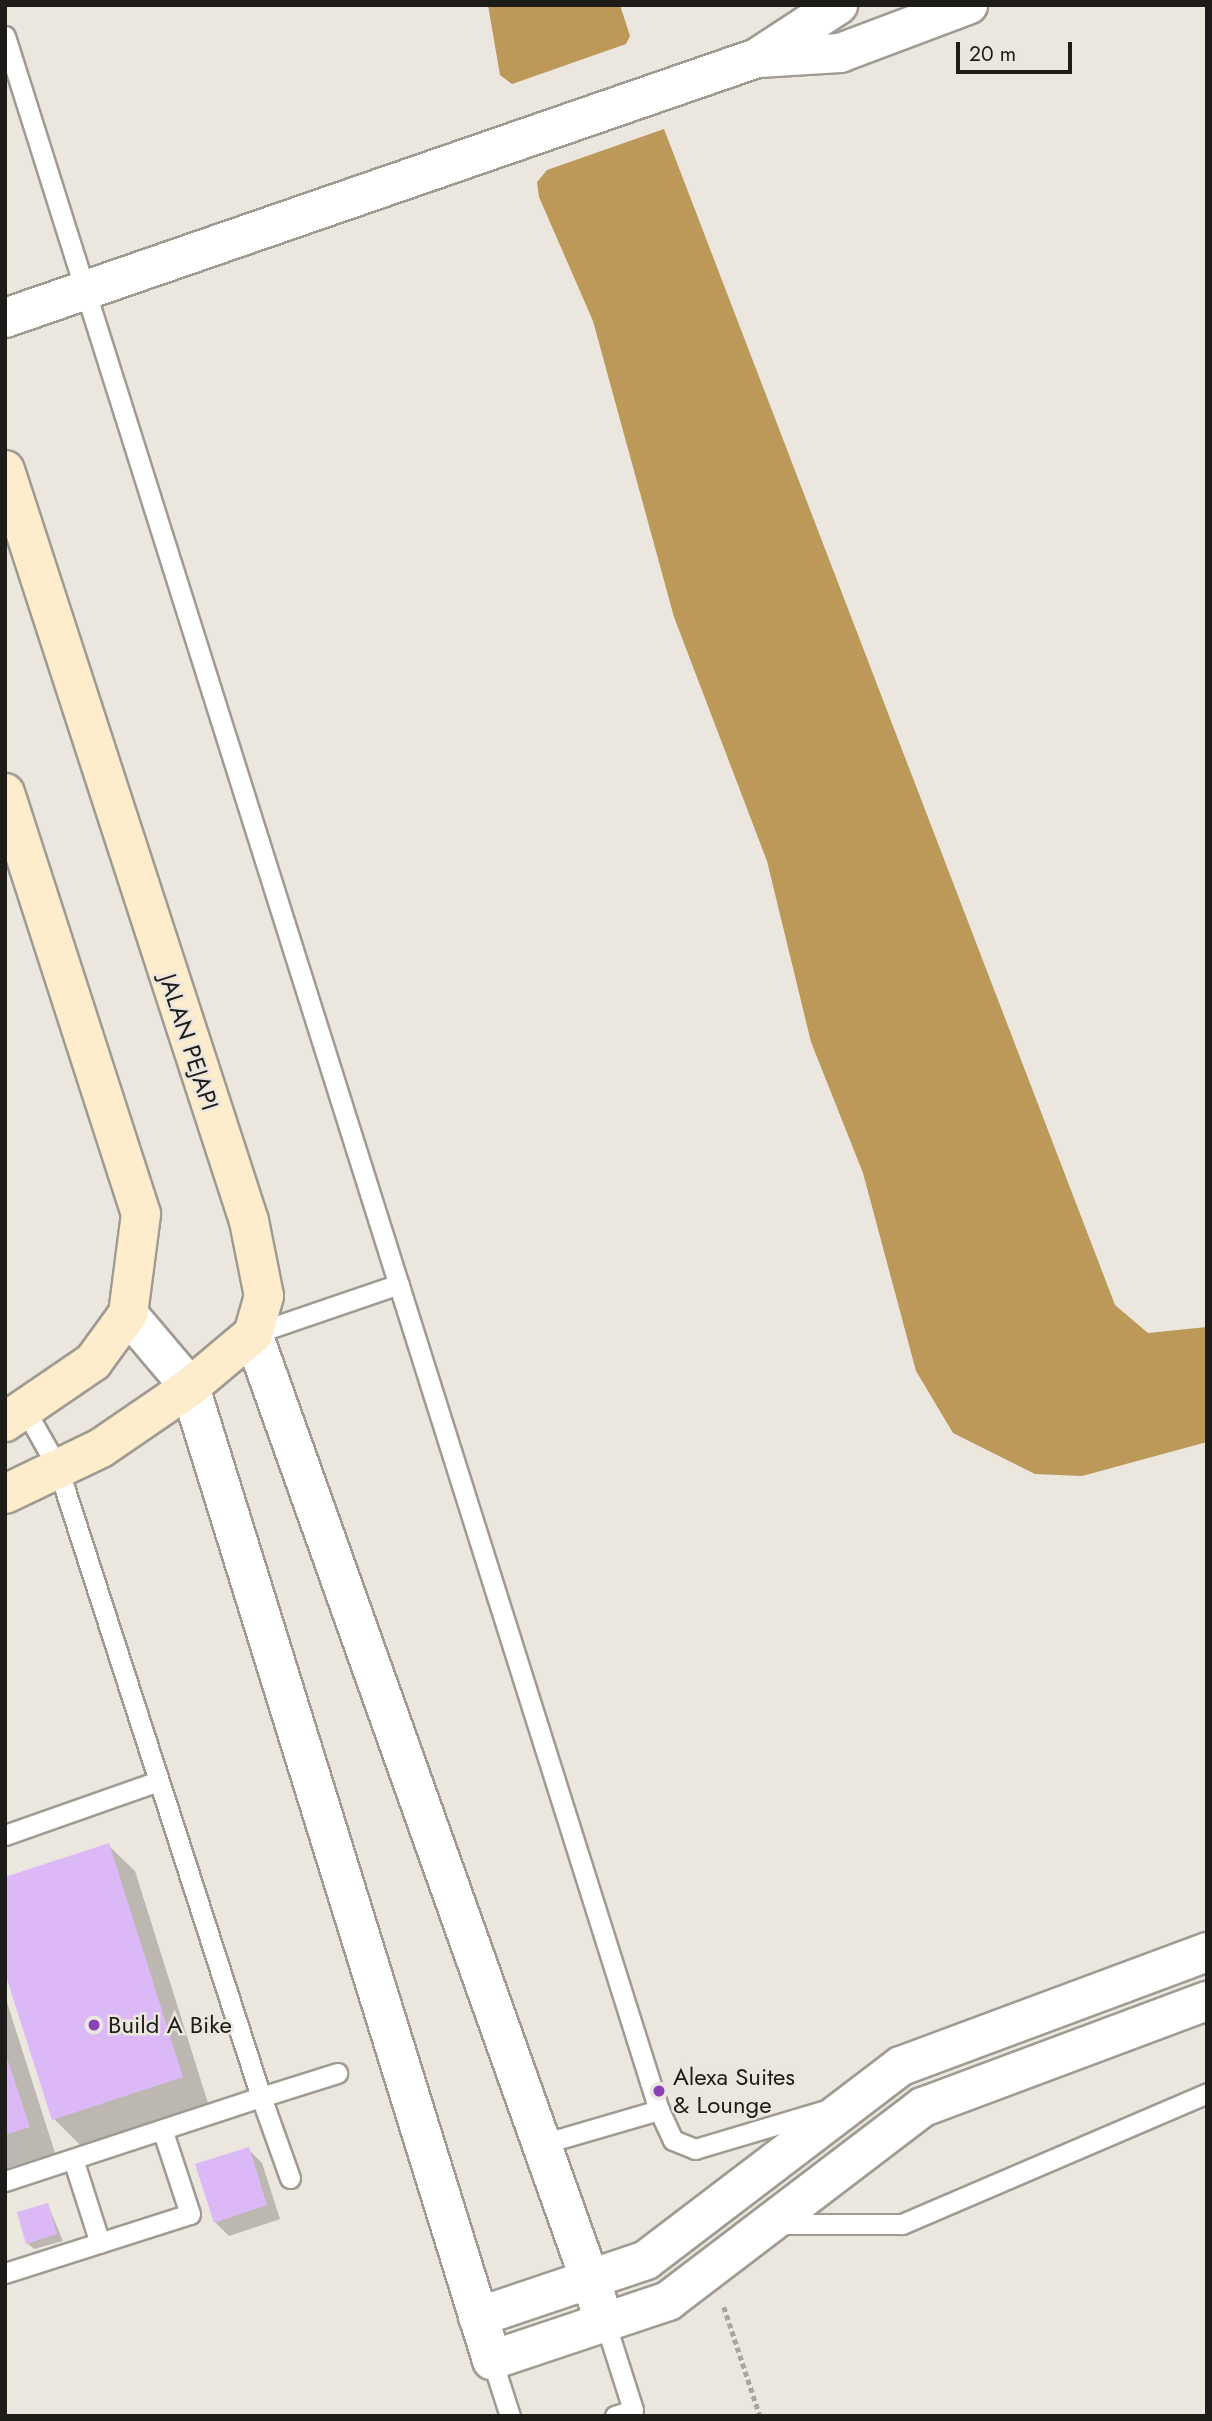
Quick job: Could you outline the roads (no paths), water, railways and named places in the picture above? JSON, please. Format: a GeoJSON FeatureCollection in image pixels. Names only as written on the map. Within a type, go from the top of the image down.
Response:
{"type":"FeatureCollection","features":[{"type":"Feature","properties":{"kind":"main road","name":"JALAN PEJAPI"},"geometry":{"type":"LineString","coordinates":[[5,470],[250,1221],[264,1296],[253,1334]]}},
{"type":"Feature","properties":{"kind":"main road"},"geometry":{"type":"LineString","coordinates":[[5,793],[141,1214],[128,1314],[93,1363],[16,1418]]}},
{"type":"Feature","properties":{"kind":"main road"},"geometry":{"type":"LineString","coordinates":[[5,1494],[101,1448],[190,1387],[253,1334]]}},
{"type":"Feature","properties":{"kind":"street"},"geometry":{"type":"LineString","coordinates":[[5,318],[757,58],[838,5]]}},
{"type":"Feature","properties":{"kind":"street"},"geometry":{"type":"LineString","coordinates":[[757,58],[840,53],[968,5]]}},
{"type":"Feature","properties":{"kind":"street"},"geometry":{"type":"LineString","coordinates":[[128,1314],[190,1387],[492,2360],[668,2301],[923,2107],[1207,2001]]}},
{"type":"Feature","properties":{"kind":"street"},"geometry":{"type":"LineString","coordinates":[[253,1334],[605,2322]]}},
{"type":"Feature","properties":{"kind":"street"},"geometry":{"type":"LineString","coordinates":[[478,2317],[646,2260],[901,2066],[1207,1952]]}},
{"type":"Feature","properties":{"kind":"lane"},"geometry":{"type":"LineString","coordinates":[[5,36],[659,2110],[673,2140],[695,2149],[857,2100]]}},
{"type":"Feature","properties":{"kind":"lane"},"geometry":{"type":"LineString","coordinates":[[253,1334],[399,1284]]}},
{"type":"Feature","properties":{"kind":"lane"},"geometry":{"type":"LineString","coordinates":[[16,1418],[58,1468],[261,2097],[290,2178]]}},
{"type":"Feature","properties":{"kind":"lane"},"geometry":{"type":"LineString","coordinates":[[5,1835],[158,1781]]}},
{"type":"Feature","properties":{"kind":"lane"},"geometry":{"type":"LineString","coordinates":[[5,2181],[337,2073]]}},
{"type":"Feature","properties":{"kind":"lane"},"geometry":{"type":"LineString","coordinates":[[769,2224],[902,2224],[1207,2093]]}},
{"type":"Feature","properties":{"kind":"lane"},"geometry":{"type":"LineString","coordinates":[[542,2144],[659,2110]]}},
{"type":"Feature","properties":{"kind":"lane"},"geometry":{"type":"LineString","coordinates":[[5,2273],[190,2214],[162,2129]]}},
{"type":"Feature","properties":{"kind":"lane"},"geometry":{"type":"LineString","coordinates":[[73,2159],[100,2243]]}},
{"type":"Feature","properties":{"kind":"lane"},"geometry":{"type":"LineString","coordinates":[[605,2322],[633,2410],[615,2416]]}},
{"type":"Feature","properties":{"kind":"lane"},"geometry":{"type":"LineString","coordinates":[[492,2360],[510,2416]]}},
{"type":"Feature","properties":{"kind":"place","name":"Build A Bike"},"geometry":{"type":"Point","coordinates":[94,2025]}},
{"type":"Feature","properties":{"kind":"place","name":"Alexa Suites & Lounge"},"geometry":{"type":"Point","coordinates":[659,2091]}}]}
